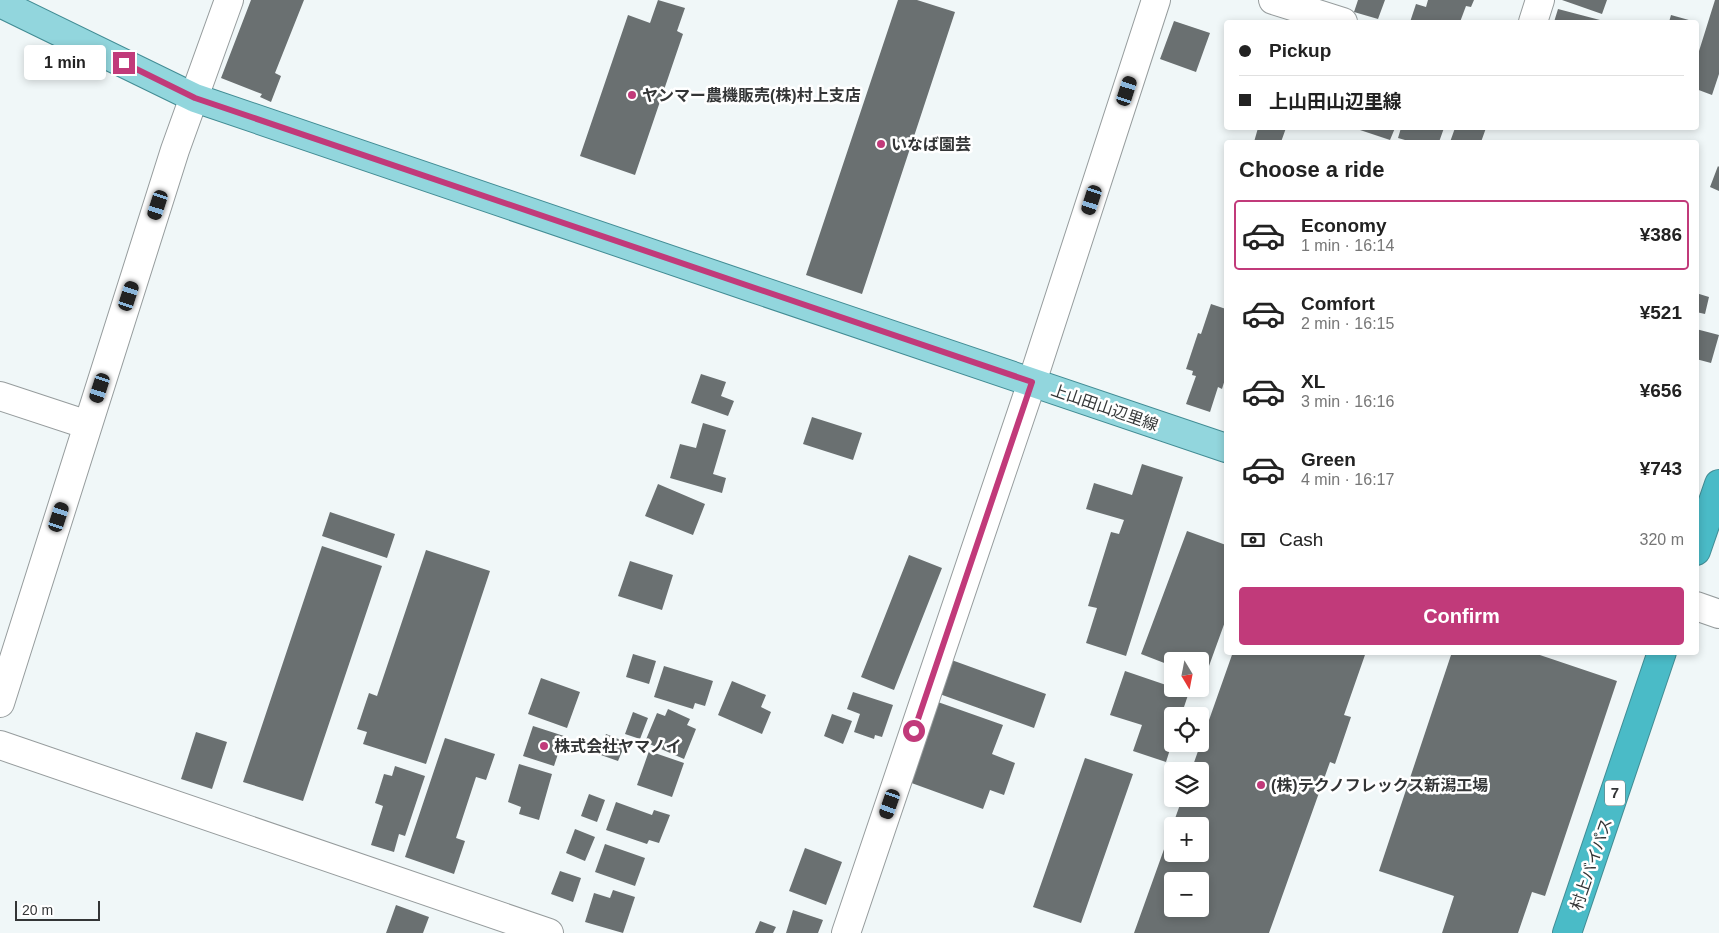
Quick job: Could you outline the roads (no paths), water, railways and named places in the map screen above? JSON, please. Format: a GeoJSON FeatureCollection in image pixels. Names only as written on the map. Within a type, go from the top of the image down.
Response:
{"type":"FeatureCollection","features":[{"type":"Feature","properties":{"kind":"highway"},"geometry":{"type":"LineString","coordinates":[[1699,541],[1719,484]]}},
{"type":"Feature","properties":{"kind":"highway","name":"村上バイパス"},"geometry":{"type":"LineString","coordinates":[[1567,933],[1661,655]]}},
{"type":"Feature","properties":{"kind":"main road","name":"上山田山辺里線"},"geometry":{"type":"LineString","coordinates":[[0,3],[195,98],[1224,447]]}},
{"type":"Feature","properties":{"kind":"street"},"geometry":{"type":"LineString","coordinates":[[0,703],[175,150],[229,0]]}},
{"type":"Feature","properties":{"kind":"street"},"geometry":{"type":"LineString","coordinates":[[846,933],[1032,382],[1156,0]]}},
{"type":"Feature","properties":{"kind":"street"},"geometry":{"type":"LineString","coordinates":[[1273,0],[1338,20]]}},
{"type":"Feature","properties":{"kind":"street"},"geometry":{"type":"LineString","coordinates":[[1534,20],[1540,0]]}},
{"type":"Feature","properties":{"kind":"street"},"geometry":{"type":"LineString","coordinates":[[0,396],[88,425]]}},
{"type":"Feature","properties":{"kind":"street"},"geometry":{"type":"LineString","coordinates":[[1699,607],[1719,614]]}},
{"type":"Feature","properties":{"kind":"street"},"geometry":{"type":"LineString","coordinates":[[0,745],[549,933]]}},
{"type":"Feature","properties":{"kind":"place","name":"ヤンマー農機販売(株)村上支店"},"geometry":{"type":"Point","coordinates":[632,95]}},
{"type":"Feature","properties":{"kind":"place","name":"いなば園芸"},"geometry":{"type":"Point","coordinates":[881,144]}},
{"type":"Feature","properties":{"kind":"place","name":"株式会社ヤマノイ"},"geometry":{"type":"Point","coordinates":[544,746]}},
{"type":"Feature","properties":{"kind":"place","name":"(株)テクノフレックス新潟工場"},"geometry":{"type":"Point","coordinates":[1261,785]}}]}
